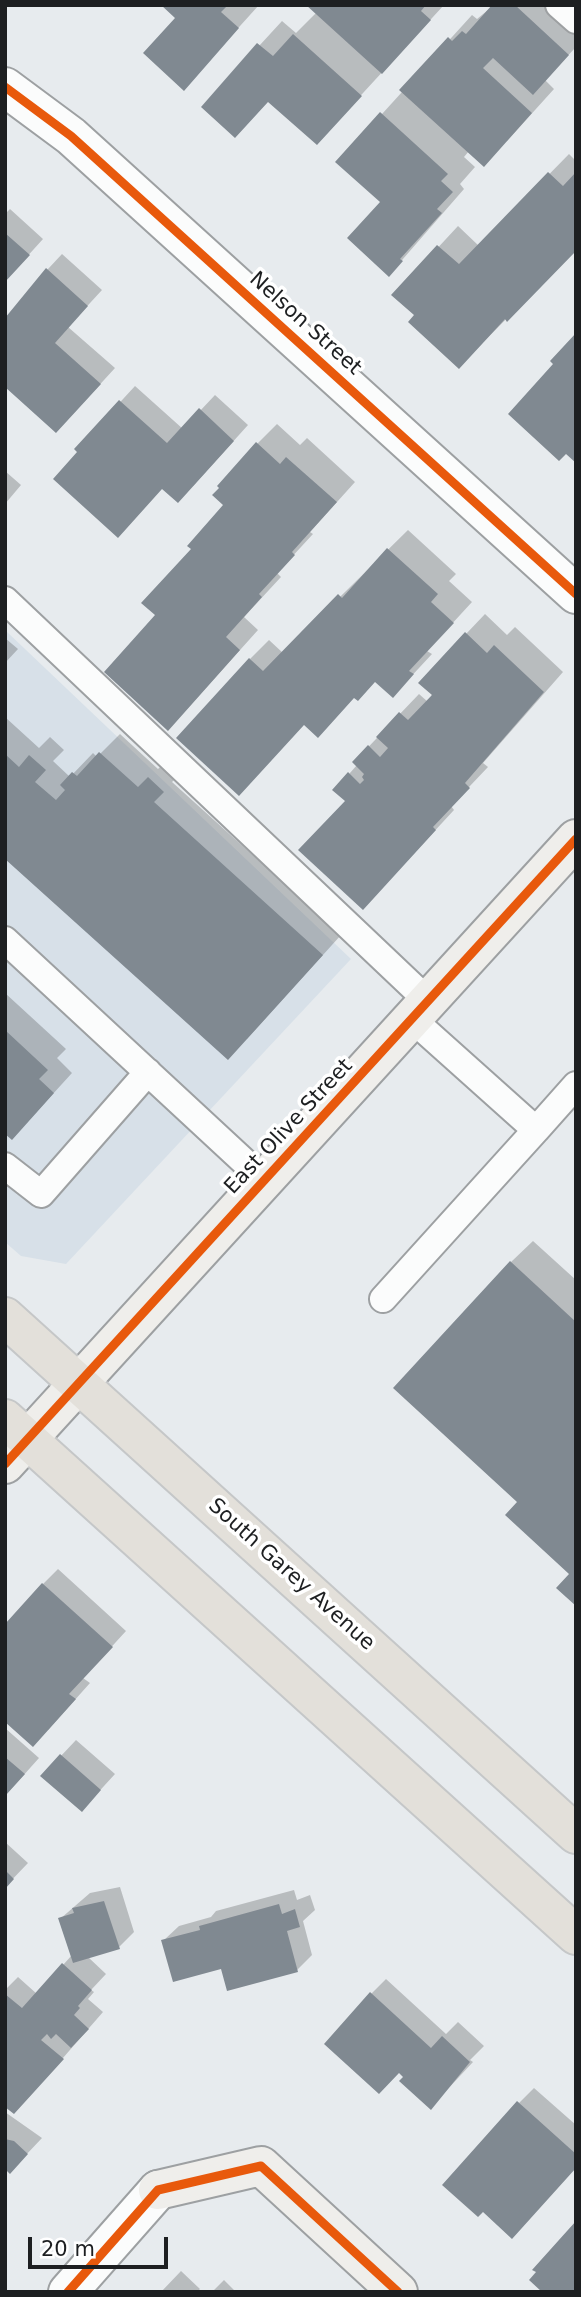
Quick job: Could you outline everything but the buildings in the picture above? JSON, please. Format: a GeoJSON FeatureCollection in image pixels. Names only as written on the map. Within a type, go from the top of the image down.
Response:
{"type":"FeatureCollection","features":[{"type":"Feature","properties":{"kind":"main road","name":"South Garey Avenue"},"geometry":{"type":"LineString","coordinates":[[5,1317],[576,1834]]}},
{"type":"Feature","properties":{"kind":"main road"},"geometry":{"type":"LineString","coordinates":[[13,1441],[576,1935]]}},
{"type":"Feature","properties":{"kind":"street","name":"Nelson Street"},"geometry":{"type":"LineString","coordinates":[[5,87],[71,136],[576,594]]}},
{"type":"Feature","properties":{"kind":"street","name":"East Olive Street"},"geometry":{"type":"LineString","coordinates":[[13,1441],[78,1384],[576,839]]}},
{"type":"Feature","properties":{"kind":"street"},"geometry":{"type":"LineString","coordinates":[[68,2292],[158,2190],[261,2166],[398,2292]]}},
{"type":"Feature","properties":{"kind":"lane"},"geometry":{"type":"LineString","coordinates":[[559,5],[576,20]]}},
{"type":"Feature","properties":{"kind":"lane"},"geometry":{"type":"LineString","coordinates":[[5,600],[420,1010],[536,1130]]}},
{"type":"Feature","properties":{"kind":"lane"},"geometry":{"type":"LineString","coordinates":[[5,940],[264,1180]]}},
{"type":"Feature","properties":{"kind":"lane"},"geometry":{"type":"LineString","coordinates":[[5,1166],[41,1194],[149,1072]]}},
{"type":"Feature","properties":{"kind":"lane"},"geometry":{"type":"LineString","coordinates":[[383,1299],[576,1085]]}},
{"type":"Feature","properties":{"kind":"shaded area"},"geometry":{"type":"Polygon","coordinates":[[[5,630],[351,959],[66,1264],[21,1256],[5,1242],[5,630]]]}},
{"type":"Feature","properties":{"kind":"cycle path"},"geometry":{"type":"LineString","coordinates":[[5,87],[71,136],[576,594]]}},
{"type":"Feature","properties":{"kind":"cycle path"},"geometry":{"type":"LineString","coordinates":[[5,1464],[576,839]]}},
{"type":"Feature","properties":{"kind":"cycle path"},"geometry":{"type":"LineString","coordinates":[[68,2292],[158,2190],[261,2166],[398,2292]]}}]}
